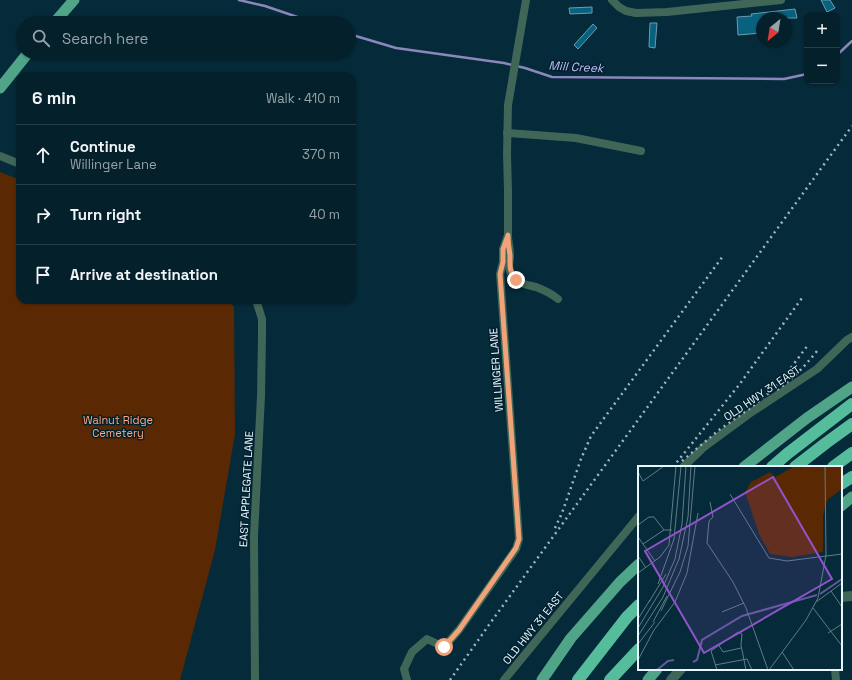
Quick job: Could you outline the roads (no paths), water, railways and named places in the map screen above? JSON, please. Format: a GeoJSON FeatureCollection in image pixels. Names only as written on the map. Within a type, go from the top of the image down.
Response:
{"type":"FeatureCollection","features":[{"type":"Feature","properties":{"kind":"highway"},"geometry":{"type":"LineString","coordinates":[[773,466],[852,404]]}},
{"type":"Feature","properties":{"kind":"highway"},"geometry":{"type":"LineString","coordinates":[[796,466],[852,424]]}},
{"type":"Feature","properties":{"kind":"highway"},"geometry":{"type":"LineString","coordinates":[[834,466],[852,453]]}},
{"type":"Feature","properties":{"kind":"highway"},"geometry":{"type":"LineString","coordinates":[[842,483],[852,477]]}},
{"type":"Feature","properties":{"kind":"highway"},"geometry":{"type":"LineString","coordinates":[[578,680],[627,617],[638,607]]}},
{"type":"Feature","properties":{"kind":"highway"},"geometry":{"type":"LineString","coordinates":[[610,680],[638,649]]}},
{"type":"Feature","properties":{"kind":"main road"},"geometry":{"type":"LineString","coordinates":[[60,16],[74,0]]}},
{"type":"Feature","properties":{"kind":"main road"},"geometry":{"type":"LineString","coordinates":[[0,88],[22,60]]}},
{"type":"Feature","properties":{"kind":"main road"},"geometry":{"type":"LineString","coordinates":[[745,466],[807,418],[852,387]]}},
{"type":"Feature","properties":{"kind":"main road"},"geometry":{"type":"LineString","coordinates":[[842,505],[852,497]]}},
{"type":"Feature","properties":{"kind":"main road"},"geometry":{"type":"LineString","coordinates":[[542,680],[571,638],[620,582],[638,565]]}},
{"type":"Feature","properties":{"kind":"main road"},"geometry":{"type":"LineString","coordinates":[[648,680],[656,670]]}},
{"type":"Feature","properties":{"kind":"street","name":"WILLINGER LANE"},"geometry":{"type":"LineString","coordinates":[[407,680],[404,669],[412,652],[427,639],[444,647],[459,630],[516,548],[519,539],[500,274],[503,262],[503,249],[508,235],[508,105],[526,0]]}},
{"type":"Feature","properties":{"kind":"street"},"geometry":{"type":"LineString","coordinates":[[612,0],[626,11],[636,12],[667,12],[781,0]]}},
{"type":"Feature","properties":{"kind":"street"},"geometry":{"type":"LineString","coordinates":[[507,133],[576,138],[641,151]]}},
{"type":"Feature","properties":{"kind":"street"},"geometry":{"type":"LineString","coordinates":[[0,156],[16,162]]}},
{"type":"Feature","properties":{"kind":"street"},"geometry":{"type":"LineString","coordinates":[[508,235],[510,256],[509,267],[512,276],[520,283],[542,290],[558,299]]}},
{"type":"Feature","properties":{"kind":"street","name":"EAST APPLEGATE LANE"},"geometry":{"type":"LineString","coordinates":[[255,680],[254,536],[261,396],[262,334],[262,319],[257,304]]}},
{"type":"Feature","properties":{"kind":"street","name":"OLD HWY 31 EAST"},"geometry":{"type":"LineString","coordinates":[[684,466],[704,447],[749,414],[817,369],[852,337]]}},
{"type":"Feature","properties":{"kind":"street","name":"OLD HWY 31 EAST"},"geometry":{"type":"LineString","coordinates":[[504,680],[638,517]]}},
{"type":"Feature","properties":{"kind":"street"},"geometry":{"type":"LineString","coordinates":[[842,597],[852,596]]}},
{"type":"Feature","properties":{"kind":"street"},"geometry":{"type":"LineString","coordinates":[[672,680],[680,670]]}},
{"type":"Feature","properties":{"kind":"street"},"geometry":{"type":"LineString","coordinates":[[835,670],[836,680]]}},
{"type":"Feature","properties":{"kind":"waterway","name":"Mill Creek"},"geometry":{"type":"LineString","coordinates":[[239,0],[265,6],[294,16]]}},
{"type":"Feature","properties":{"kind":"waterway","name":"Mill Creek"},"geometry":{"type":"LineString","coordinates":[[356,36],[396,48],[504,63],[552,77],[784,79],[804,75]]}},
{"type":"Feature","properties":{"kind":"waterway","name":"Mill Creek"},"geometry":{"type":"LineString","coordinates":[[840,52],[852,41]]}},
{"type":"Feature","properties":{"kind":"railway"},"geometry":{"type":"LineString","coordinates":[[450,680],[852,126]]}},
{"type":"Feature","properties":{"kind":"railway"},"geometry":{"type":"LineString","coordinates":[[555,528],[591,436],[723,256]]}},
{"type":"Feature","properties":{"kind":"railway"},"geometry":{"type":"LineString","coordinates":[[674,466],[739,385],[802,298]]}},
{"type":"Feature","properties":{"kind":"railway"},"geometry":{"type":"LineString","coordinates":[[682,461],[719,430],[770,392],[784,377],[808,345]]}},
{"type":"Feature","properties":{"kind":"railway"},"geometry":{"type":"LineString","coordinates":[[777,390],[789,381],[817,351]]}},
{"type":"Feature","properties":{"kind":"park label","name":"Walnut Ridge Cemetery"},"geometry":{"type":"Point","coordinates":[118,426]}}]}
